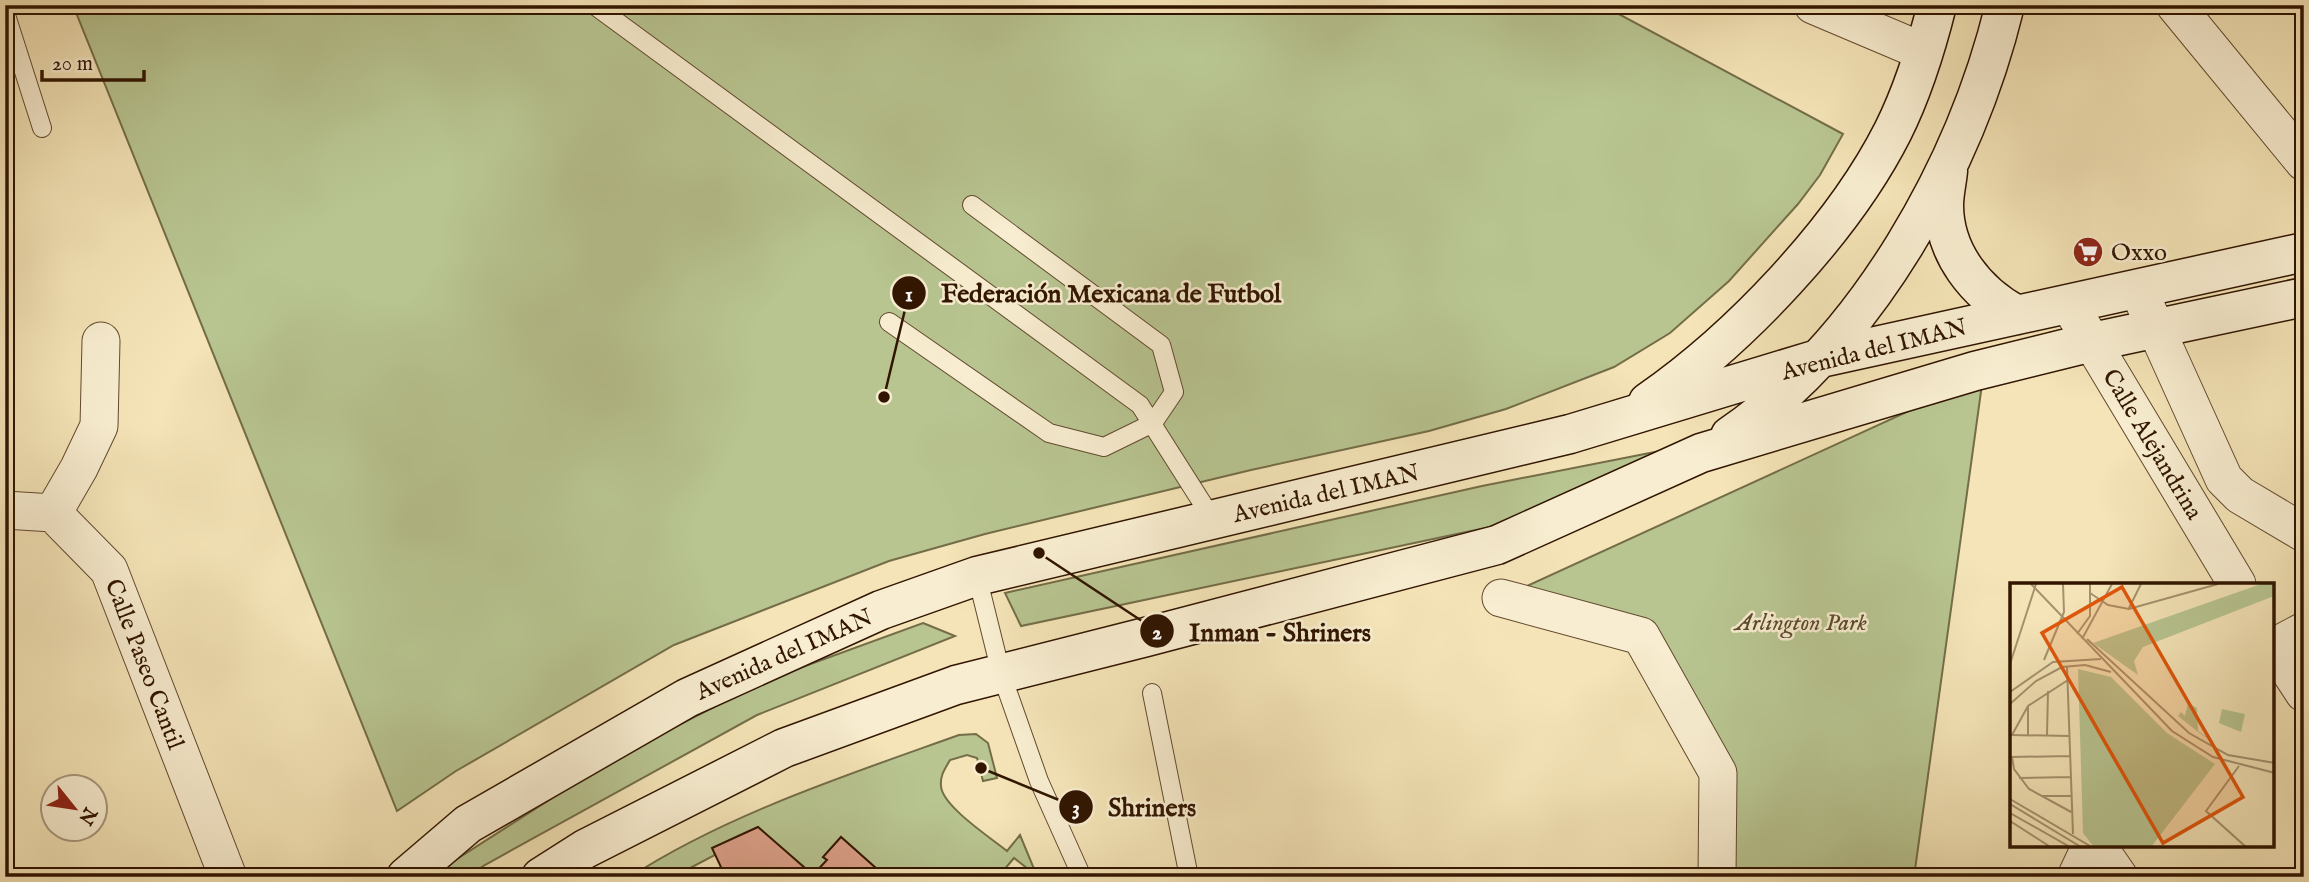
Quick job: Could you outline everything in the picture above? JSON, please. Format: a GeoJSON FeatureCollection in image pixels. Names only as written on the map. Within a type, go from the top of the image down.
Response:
{"type":"FeatureCollection","features":[{"type":"Feature","properties":{"kind":"main road"},"geometry":{"type":"LineString","coordinates":[[1624,419],[1683,376],[1714,349],[1776,290],[1843,211],[1892,133],[1924,52],[1937,5]]}},
{"type":"Feature","properties":{"kind":"main road"},"geometry":{"type":"LineString","coordinates":[[1701,453],[1760,414],[1821,358],[1883,276],[1950,161],[1986,73],[2005,5]]}},
{"type":"Feature","properties":{"kind":"main road"},"geometry":{"type":"LineString","coordinates":[[1950,161],[1944,203],[1952,246],[1974,283],[1990,298],[2017,315]]}},
{"type":"Feature","properties":{"kind":"main road","name":"Avenida del IMAN"},"geometry":{"type":"LineString","coordinates":[[406,877],[468,824],[687,698],[881,610],[978,576],[1472,459],[1624,419],[1821,358],[2304,253]]}},
{"type":"Feature","properties":{"kind":"main road","name":"Avenida del IMAN"},"geometry":{"type":"LineString","coordinates":[[541,877],[585,849],[784,748],[956,685],[1497,545],[1701,453],[1975,371],[2092,342],[2304,297]]}},
{"type":"Feature","properties":{"kind":"street"},"geometry":{"type":"LineString","coordinates":[[1813,5],[1924,52]]}},
{"type":"Feature","properties":{"kind":"street"},"geometry":{"type":"LineString","coordinates":[[2175,5],[2304,162]]}},
{"type":"Feature","properties":{"kind":"street","name":"Calle Alejandrina"},"geometry":{"type":"LineString","coordinates":[[2138,289],[2219,472],[2240,495],[2304,533]]}},
{"type":"Feature","properties":{"kind":"street","name":"Calle Alejandrina"},"geometry":{"type":"LineString","coordinates":[[2069,304],[2235,583]]}},
{"type":"Feature","properties":{"kind":"street"},"geometry":{"type":"LineString","coordinates":[[5,510],[53,513],[79,468],[99,426],[101,341]]}},
{"type":"Feature","properties":{"kind":"street"},"geometry":{"type":"LineString","coordinates":[[2182,493],[2219,472]]}},
{"type":"Feature","properties":{"kind":"street","name":"Calle Paseo Cantil"},"geometry":{"type":"LineString","coordinates":[[53,513],[110,570],[228,877]]}},
{"type":"Feature","properties":{"kind":"street"},"geometry":{"type":"LineString","coordinates":[[1501,598],[1641,636],[1718,773],[1717,877]]}},
{"type":"Feature","properties":{"kind":"street"},"geometry":{"type":"LineString","coordinates":[[2280,643],[2304,693]]}},
{"type":"Feature","properties":{"kind":"street"},"geometry":{"type":"LineString","coordinates":[[2076,877],[2090,847]]}},
{"type":"Feature","properties":{"kind":"street"},"geometry":{"type":"LineString","coordinates":[[2098,847],[2119,877]]}},
{"type":"Feature","properties":{"kind":"lane"},"geometry":{"type":"LineString","coordinates":[[594,5],[1140,405],[1213,520]]}},
{"type":"Feature","properties":{"kind":"lane"},"geometry":{"type":"LineString","coordinates":[[5,12],[42,128]]}},
{"type":"Feature","properties":{"kind":"lane"},"geometry":{"type":"LineString","coordinates":[[889,321],[1049,433],[1104,447],[1153,423],[1174,392],[1161,345],[972,205]]}},
{"type":"Feature","properties":{"kind":"lane"},"geometry":{"type":"LineString","coordinates":[[978,576],[1001,673],[1039,781],[1082,877]]}},
{"type":"Feature","properties":{"kind":"lane"},"geometry":{"type":"LineString","coordinates":[[1152,694],[1189,877]]}},
{"type":"Feature","properties":{"kind":"green space"},"geometry":{"type":"Polygon","coordinates":[[[73,5],[1602,5],[1843,134],[1820,175],[1798,204],[1729,281],[1670,333],[1614,367],[1506,409],[1429,431],[1251,470],[985,534],[889,561],[674,645],[456,771],[397,811],[73,5]]]}},
{"type":"Feature","properties":{"kind":"green space","name":"Arlington Park"},"geometry":{"type":"Polygon","coordinates":[[[1983,377],[1914,877],[1717,877],[1718,773],[1641,636],[1501,598],[1983,377]]]}},
{"type":"Feature","properties":{"kind":"green space"},"geometry":{"type":"Polygon","coordinates":[[[1670,449],[1504,524],[1021,626],[1005,593],[1482,486],[1670,449]]]}},
{"type":"Feature","properties":{"kind":"green space"},"geometry":{"type":"Polygon","coordinates":[[[923,623],[955,636],[757,715],[483,866],[469,877],[429,877],[613,759],[764,681],[923,623]]]}},
{"type":"Feature","properties":{"kind":"green space"},"geometry":{"type":"Polygon","coordinates":[[[976,734],[988,743],[997,778],[983,781],[977,758],[967,755],[950,760],[941,779],[943,794],[958,812],[1007,851],[1020,835],[1037,876],[1014,858],[998,877],[886,877],[841,837],[823,857],[827,860],[813,875],[758,827],[713,848],[715,855],[673,877],[630,877],[707,834],[790,797],[959,735],[976,734]]]}},
{"type":"Feature","properties":{"kind":"building"},"geometry":{"type":"Polygon","coordinates":[[[758,827],[815,877],[704,877],[721,867],[712,848],[758,827]]]}},
{"type":"Feature","properties":{"kind":"building"},"geometry":{"type":"Polygon","coordinates":[[[841,837],[886,877],[815,877],[813,875],[827,860],[823,857],[841,837]]]}},
{"type":"Feature","properties":{"kind":"place","name":"Oxxo"},"geometry":{"type":"Point","coordinates":[2088,252]}},
{"type":"Feature","properties":{"kind":"place","name":"Federación Mexicana de Futbol"},"geometry":{"type":"Point","coordinates":[884,397]}},
{"type":"Feature","properties":{"kind":"place","name":"Inman - Shriners"},"geometry":{"type":"Point","coordinates":[1039,553]}},
{"type":"Feature","properties":{"kind":"place","name":"Shriners"},"geometry":{"type":"Point","coordinates":[981,768]}}]}
